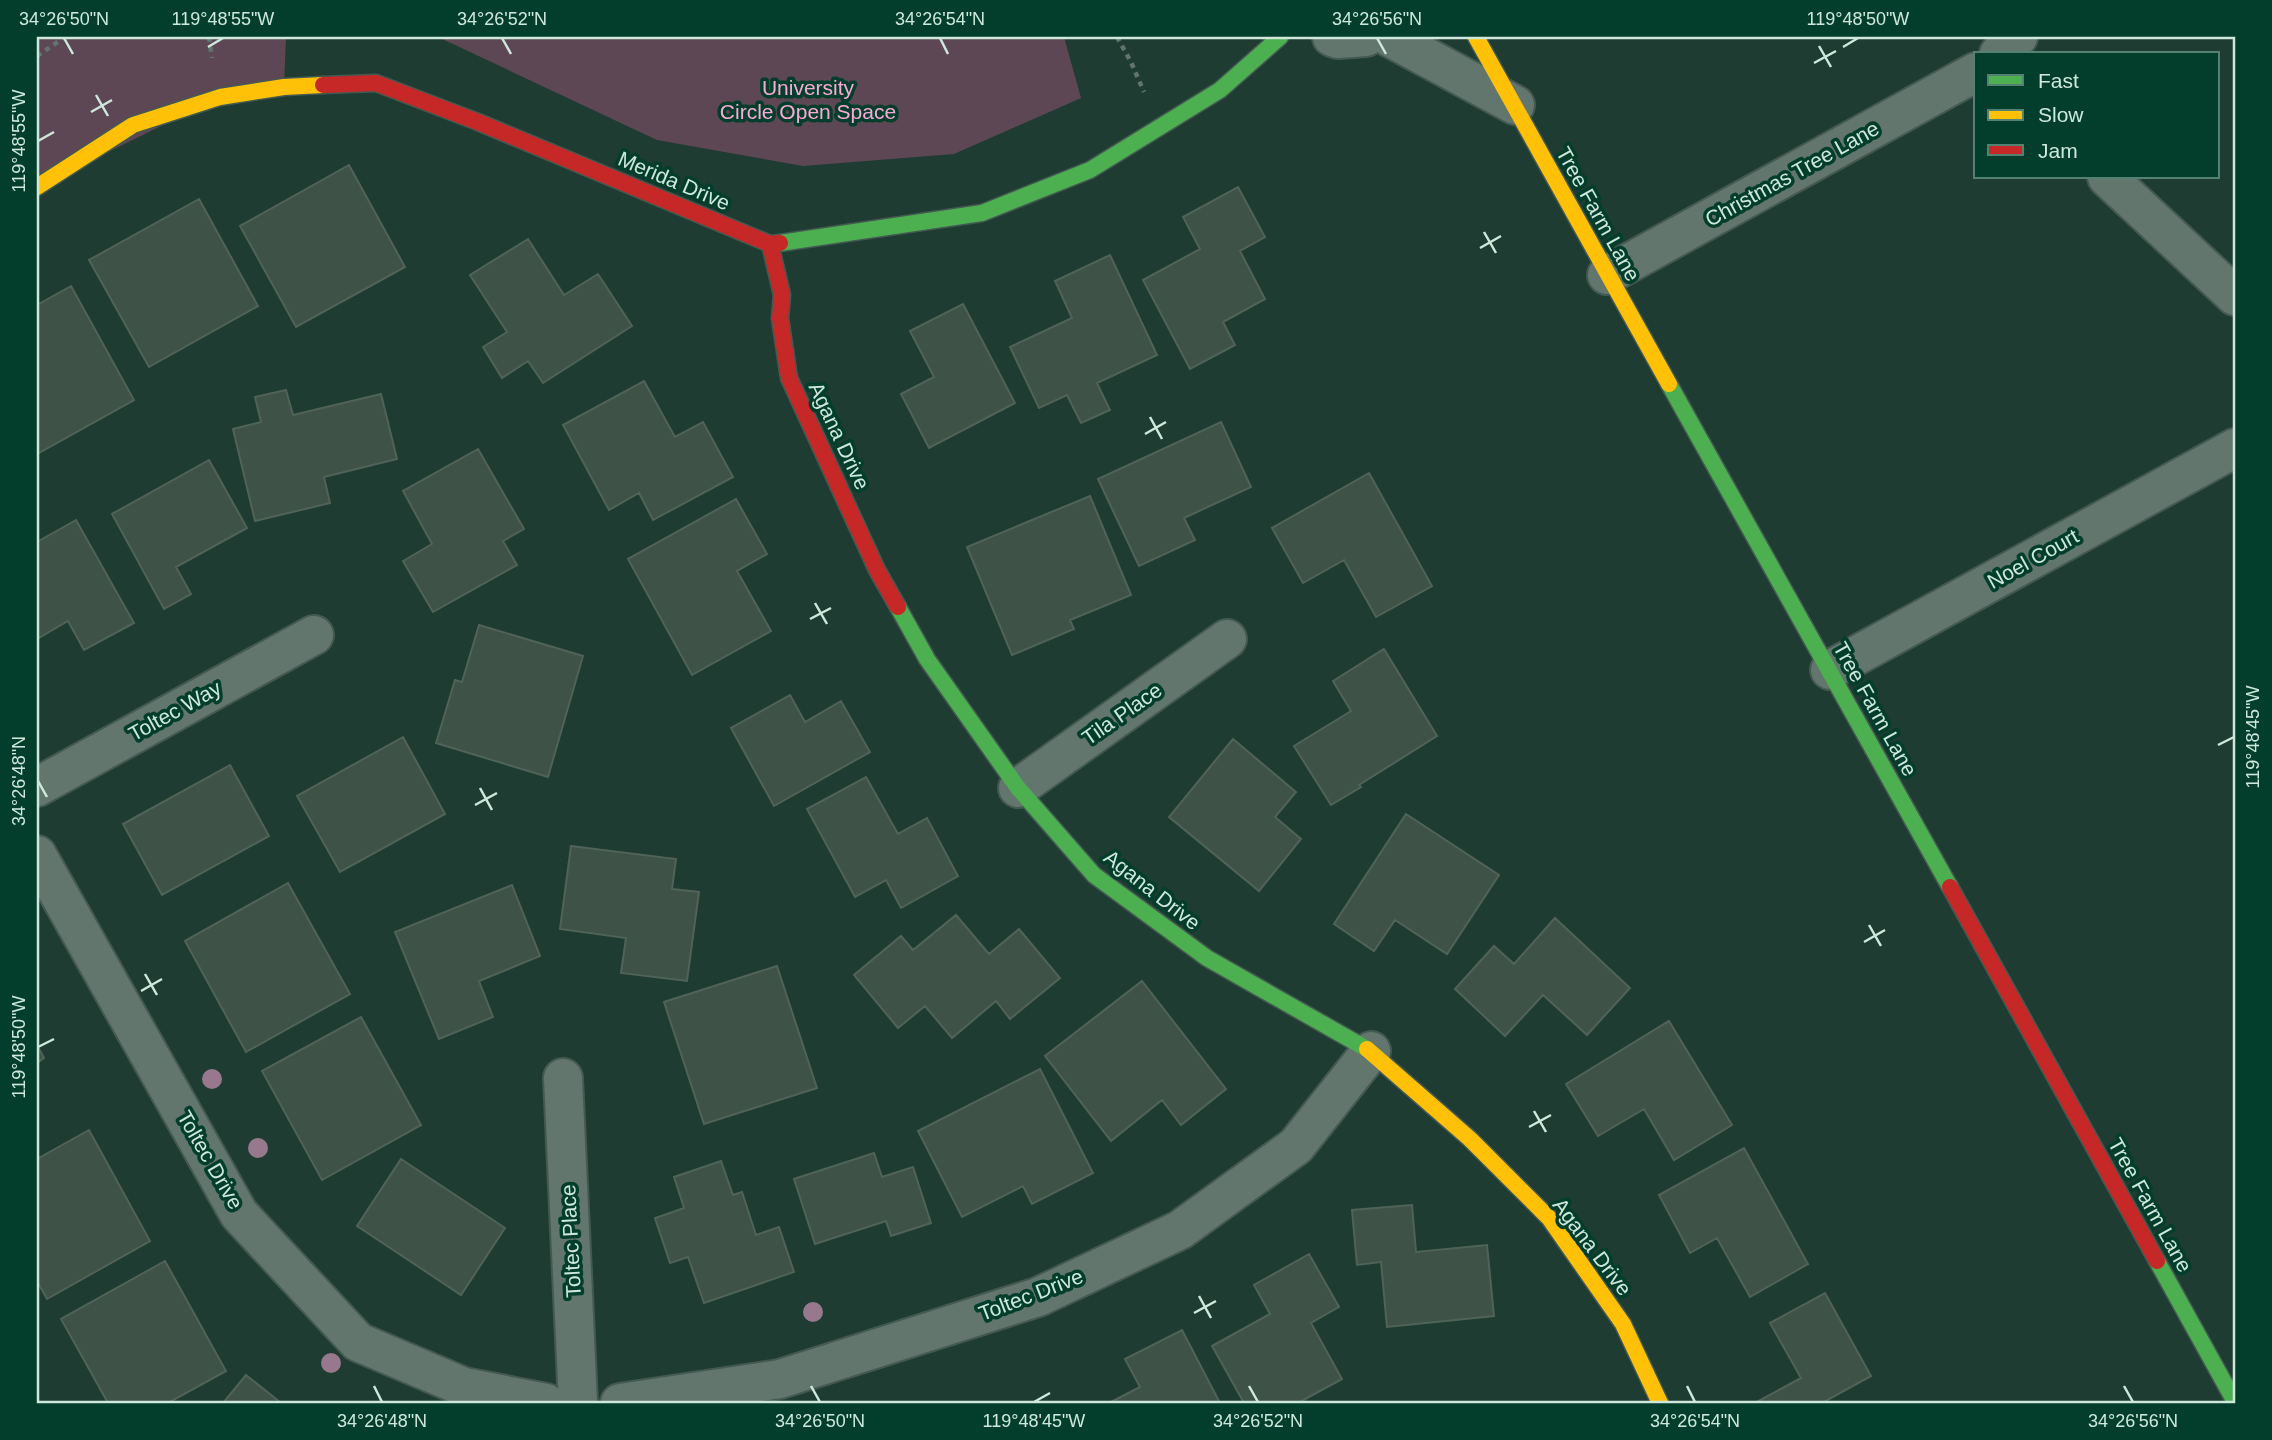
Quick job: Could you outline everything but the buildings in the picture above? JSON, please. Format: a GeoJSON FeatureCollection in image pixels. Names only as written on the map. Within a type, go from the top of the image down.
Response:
{"type":"FeatureCollection","features":[{"type":"Feature","properties":{"kind":"street"},"geometry":{"type":"LineString","coordinates":[[771,244],[982,213],[1090,170],[1220,90],[1280,37]]}},
{"type":"Feature","properties":{"kind":"street"},"geometry":{"type":"LineString","coordinates":[[1332,37],[1366,37]]}},
{"type":"Feature","properties":{"kind":"street"},"geometry":{"type":"LineString","coordinates":[[1389,37],[1515,106]]}},
{"type":"Feature","properties":{"kind":"street","name":"Tree Farm Lane"},"geometry":{"type":"LineString","coordinates":[[1476,37],[2235,1402]]}},
{"type":"Feature","properties":{"kind":"street"},"geometry":{"type":"LineString","coordinates":[[2002,52],[2018,37]]}},
{"type":"Feature","properties":{"kind":"street","name":"Christmas Tree Lane"},"geometry":{"type":"LineString","coordinates":[[1607,275],[1974,73]]}},
{"type":"Feature","properties":{"kind":"street","name":"Merida Drive"},"geometry":{"type":"LineString","coordinates":[[37,187],[133,125],[220,97],[284,87],[376,83],[478,122],[771,244]]}},
{"type":"Feature","properties":{"kind":"street"},"geometry":{"type":"LineString","coordinates":[[2108,178],[2235,296]]}},
{"type":"Feature","properties":{"kind":"street","name":"Agana Drive"},"geometry":{"type":"LineString","coordinates":[[771,244],[782,295],[779,318],[789,378],[877,570],[927,659],[1017,788],[1094,875],[1207,958],[1371,1051],[1470,1139],[1549,1218],[1623,1324],[1660,1403]]}},
{"type":"Feature","properties":{"kind":"street","name":"Noel Court"},"geometry":{"type":"LineString","coordinates":[[1830,670],[2235,448]]}},
{"type":"Feature","properties":{"kind":"street","name":"Toltec Way"},"geometry":{"type":"LineString","coordinates":[[37,787],[314,635]]}},
{"type":"Feature","properties":{"kind":"street","name":"Tila Place"},"geometry":{"type":"LineString","coordinates":[[1017,788],[1227,639]]}},
{"type":"Feature","properties":{"kind":"street","name":"Toltec Drive"},"geometry":{"type":"LineString","coordinates":[[37,855],[239,1214],[358,1342],[464,1387],[547,1403]]}},
{"type":"Feature","properties":{"kind":"street","name":"Toltec Drive"},"geometry":{"type":"LineString","coordinates":[[620,1403],[780,1379],[1038,1297],[1180,1230],[1296,1146],[1371,1051]]}},
{"type":"Feature","properties":{"kind":"street","name":"Toltec Place"},"geometry":{"type":"LineString","coordinates":[[564,1078],[578,1403]]}},
{"type":"Feature","properties":{"kind":"path"},"geometry":{"type":"LineString","coordinates":[[37,56],[65,37]]}},
{"type":"Feature","properties":{"kind":"path"},"geometry":{"type":"LineString","coordinates":[[1117,37],[1160,128]]}},
{"type":"Feature","properties":{"kind":"green space"},"geometry":{"type":"Polygon","coordinates":[[[37,37],[286,37],[284,87],[220,97],[37,187],[37,37]]]}},
{"type":"Feature","properties":{"kind":"green space","name":"University Circle Open Space"},"geometry":{"type":"Polygon","coordinates":[[[438,37],[1064,37],[1081,98],[954,154],[803,166],[657,140],[438,37]]]}},
{"type":"Feature","properties":{"kind":"traffic: fast"},"geometry":{"type":"LineString","coordinates":[[780,243],[982,213],[1090,170],[1220,90],[1280,37]]}},
{"type":"Feature","properties":{"kind":"traffic: fast"},"geometry":{"type":"LineString","coordinates":[[1669,384],[1950,887]]}},
{"type":"Feature","properties":{"kind":"traffic: fast"},"geometry":{"type":"LineString","coordinates":[[898,607],[927,659],[1018,788],[1094,875],[1207,958],[1367,1049]]}},
{"type":"Feature","properties":{"kind":"traffic: fast"},"geometry":{"type":"LineString","coordinates":[[2157,1261],[2235,1402]]}},
{"type":"Feature","properties":{"kind":"traffic: slow"},"geometry":{"type":"LineString","coordinates":[[1476,37],[1669,384]]}},
{"type":"Feature","properties":{"kind":"traffic: slow"},"geometry":{"type":"LineString","coordinates":[[37,187],[133,125],[220,97],[284,87],[323,85]]}},
{"type":"Feature","properties":{"kind":"traffic: slow"},"geometry":{"type":"LineString","coordinates":[[1367,1049],[1470,1139],[1549,1218],[1623,1324],[1660,1403]]}},
{"type":"Feature","properties":{"kind":"traffic: jam"},"geometry":{"type":"LineString","coordinates":[[323,85],[376,83],[478,122],[770,244],[780,243]]}},
{"type":"Feature","properties":{"kind":"traffic: jam"},"geometry":{"type":"LineString","coordinates":[[770,244],[782,295],[780,318],[789,378],[877,570],[898,607]]}},
{"type":"Feature","properties":{"kind":"traffic: jam"},"geometry":{"type":"LineString","coordinates":[[1950,887],[2157,1261]]}}]}
